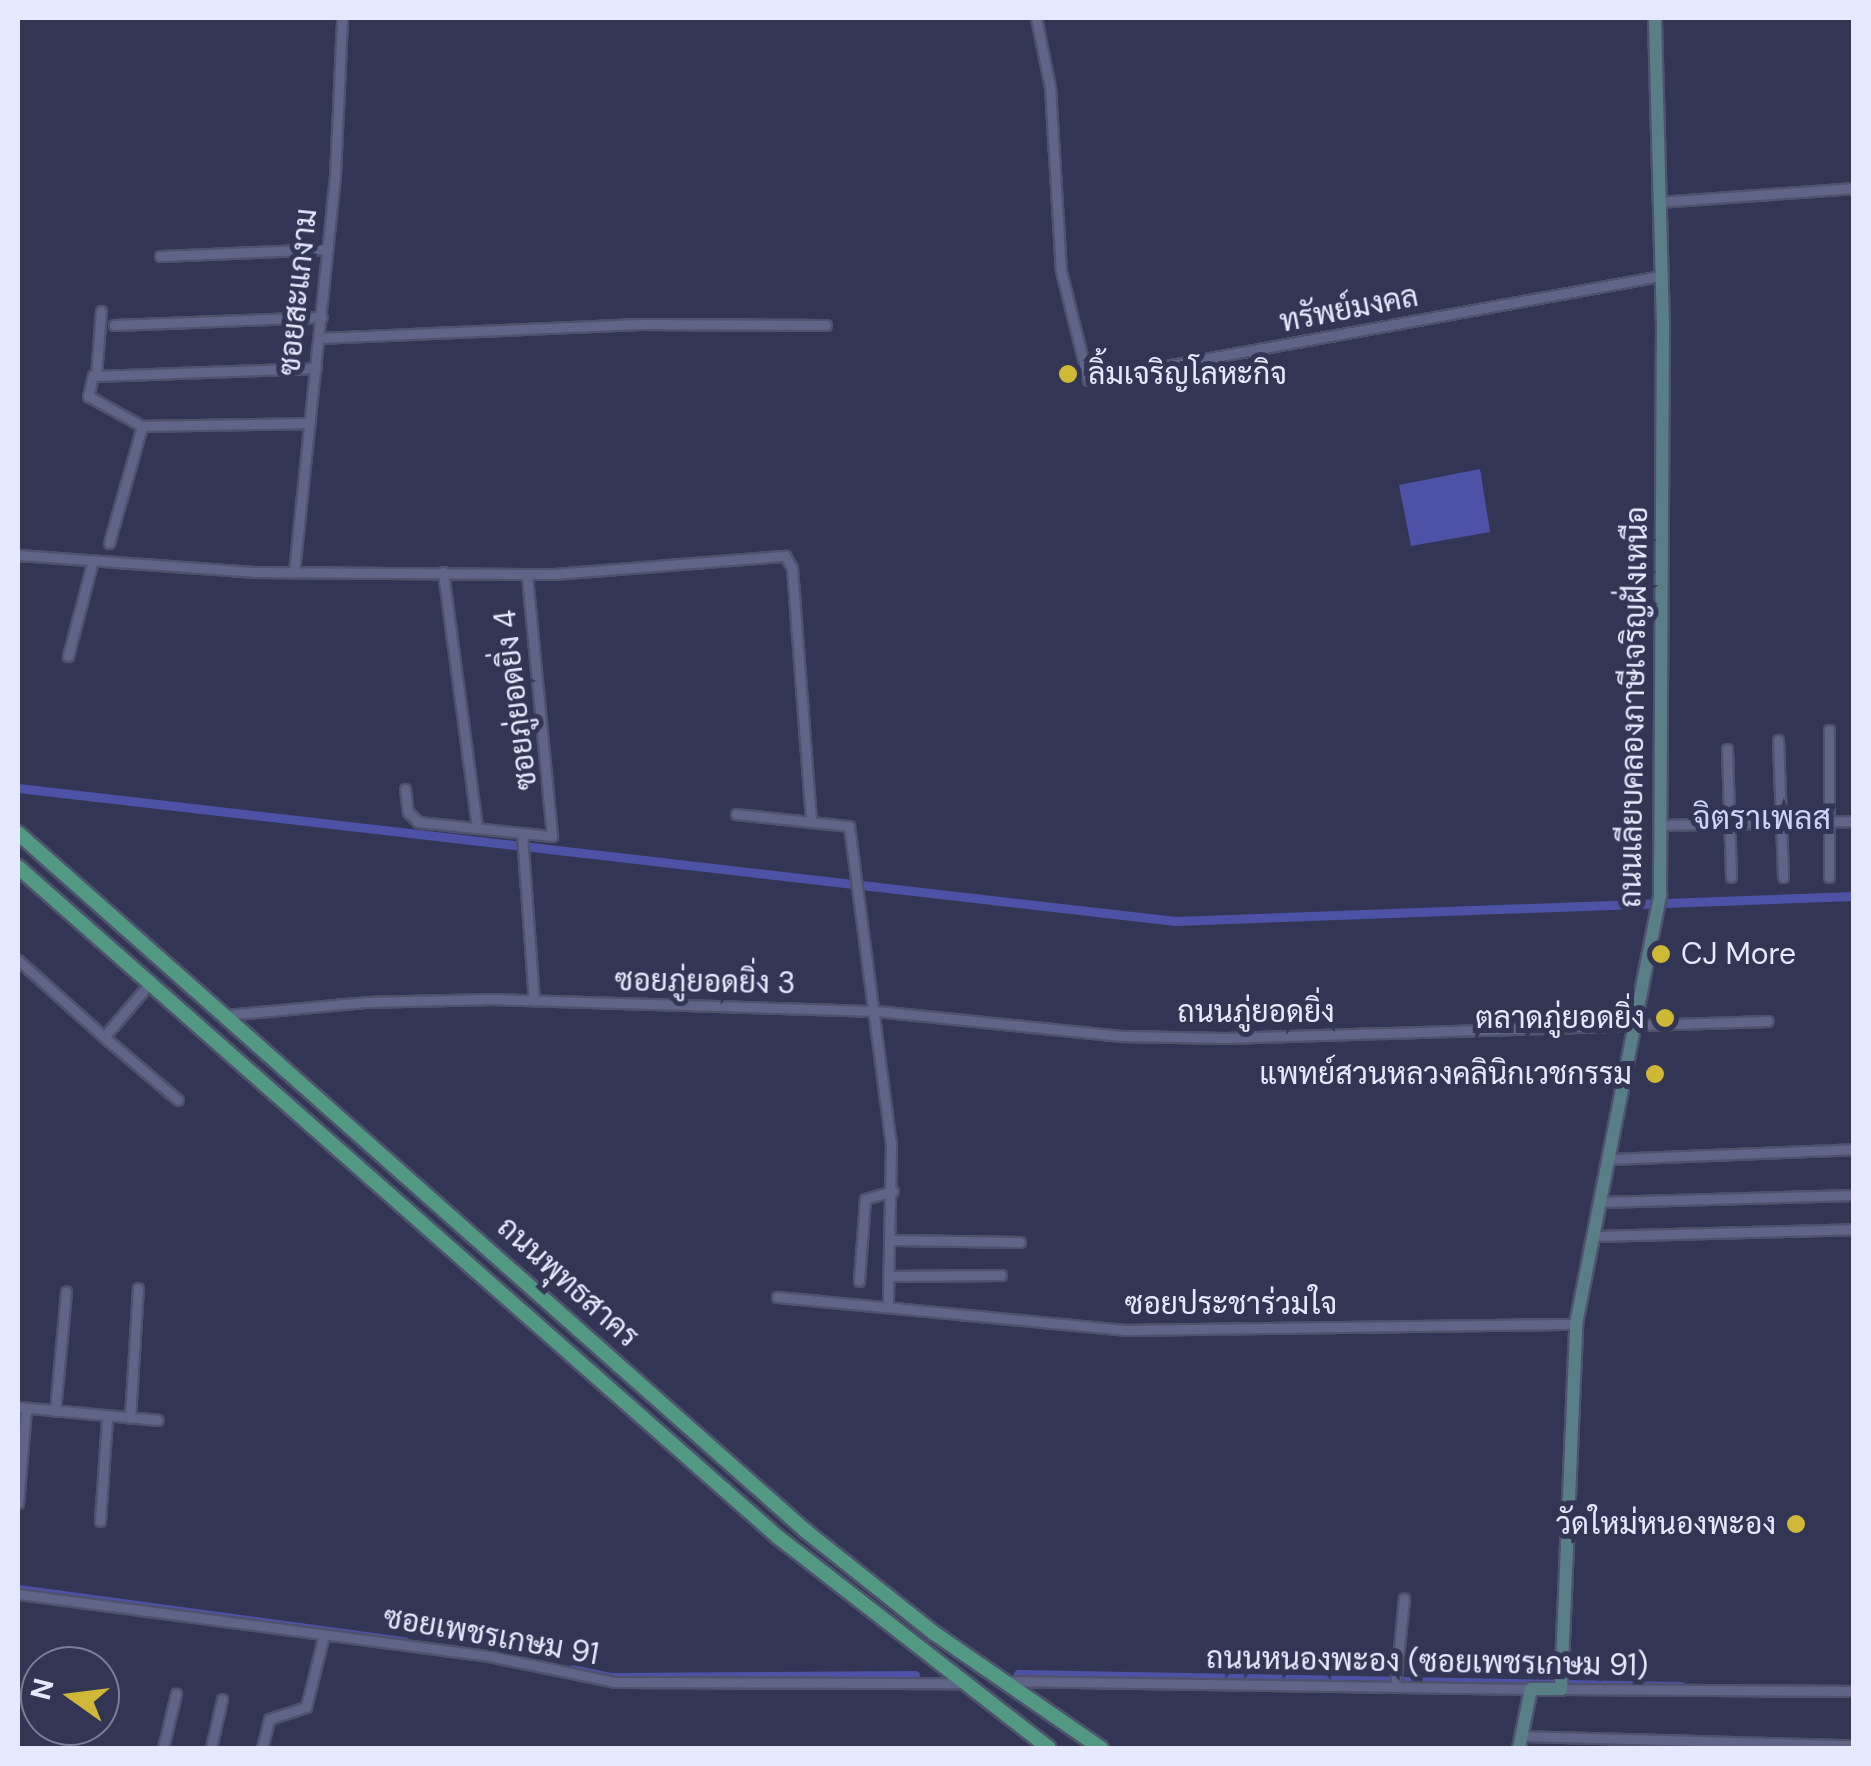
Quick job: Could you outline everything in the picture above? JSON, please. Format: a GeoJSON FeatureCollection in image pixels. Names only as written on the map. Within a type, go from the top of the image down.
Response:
{"type":"FeatureCollection","features":[{"type":"Feature","properties":{"kind":"main road","name":"ถนนเลียบคลองภาษีเจริญฝั่งเหนือ"},"geometry":{"type":"LineString","coordinates":[[1560,1688],[1576,1324],[1659,900],[1660,276],[1655,18]]}},
{"type":"Feature","properties":{"kind":"main road","name":"ถนนพุทธสาคร"},"geometry":{"type":"LineString","coordinates":[[18,833],[807,1532],[999,1681],[1100,1748]]}},
{"type":"Feature","properties":{"kind":"main road","name":"ถนนพุทธสาคร"},"geometry":{"type":"LineString","coordinates":[[18,867],[513,1309],[806,1561],[1049,1748]]}},
{"type":"Feature","properties":{"kind":"main road"},"geometry":{"type":"LineString","coordinates":[[513,1309],[533,1287]]}},
{"type":"Feature","properties":{"kind":"main road","name":"ถนนหนองพะอง (ซอยเพชรเกษม 91)"},"geometry":{"type":"LineString","coordinates":[[1531,1689],[1560,1688]]}},
{"type":"Feature","properties":{"kind":"main road"},"geometry":{"type":"LineString","coordinates":[[1520,1742],[1531,1689]]}},
{"type":"Feature","properties":{"kind":"street","name":"ซอยสะแกงาม"},"geometry":{"type":"LineString","coordinates":[[294,572],[328,249],[342,18]]}},
{"type":"Feature","properties":{"kind":"street","name":"ทรัพย์มงคล"},"geometry":{"type":"LineString","coordinates":[[1036,18],[1044,33],[1061,266],[1082,372],[1104,381],[1660,276]]}},
{"type":"Feature","properties":{"kind":"street"},"geometry":{"type":"LineString","coordinates":[[1659,202],[1854,188]]}},
{"type":"Feature","properties":{"kind":"street"},"geometry":{"type":"LineString","coordinates":[[160,256],[328,249]]}},
{"type":"Feature","properties":{"kind":"street"},"geometry":{"type":"LineString","coordinates":[[100,310],[88,396],[142,426],[310,423]]}},
{"type":"Feature","properties":{"kind":"street"},"geometry":{"type":"LineString","coordinates":[[114,325],[322,317]]}},
{"type":"Feature","properties":{"kind":"street"},"geometry":{"type":"LineString","coordinates":[[319,338],[655,324],[826,324]]}},
{"type":"Feature","properties":{"kind":"street"},"geometry":{"type":"LineString","coordinates":[[93,375],[316,368]]}},
{"type":"Feature","properties":{"kind":"street"},"geometry":{"type":"LineString","coordinates":[[109,543],[142,426]]}},
{"type":"Feature","properties":{"kind":"street"},"geometry":{"type":"LineString","coordinates":[[18,555],[92,564],[294,572],[527,574],[785,556],[792,568],[810,822]]}},
{"type":"Feature","properties":{"kind":"street"},"geometry":{"type":"LineString","coordinates":[[68,656],[92,564]]}},
{"type":"Feature","properties":{"kind":"street"},"geometry":{"type":"LineString","coordinates":[[443,572],[477,827]]}},
{"type":"Feature","properties":{"kind":"street","name":"ซอยภู่ยอดยิ่ง 4"},"geometry":{"type":"LineString","coordinates":[[522,834],[552,836],[556,820],[527,574]]}},
{"type":"Feature","properties":{"kind":"street"},"geometry":{"type":"LineString","coordinates":[[1829,730],[1829,876]]}},
{"type":"Feature","properties":{"kind":"street"},"geometry":{"type":"LineString","coordinates":[[1778,740],[1783,877]]}},
{"type":"Feature","properties":{"kind":"street"},"geometry":{"type":"LineString","coordinates":[[1727,750],[1731,876]]}},
{"type":"Feature","properties":{"kind":"street"},"geometry":{"type":"LineString","coordinates":[[405,789],[411,818],[522,834],[534,1001]]}},
{"type":"Feature","properties":{"kind":"street"},"geometry":{"type":"LineString","coordinates":[[736,814],[849,826],[853,894],[876,1012],[893,1191],[888,1304]]}},
{"type":"Feature","properties":{"kind":"street"},"geometry":{"type":"LineString","coordinates":[[1662,826],[1854,822]]}},
{"type":"Feature","properties":{"kind":"street"},"geometry":{"type":"LineString","coordinates":[[18,960],[178,1100]]}},
{"type":"Feature","properties":{"kind":"street"},"geometry":{"type":"LineString","coordinates":[[104,1038],[150,983]]}},
{"type":"Feature","properties":{"kind":"street","name":"ซอยภู่ยอดยิ่ง 3"},"geometry":{"type":"LineString","coordinates":[[224,1016],[366,1002],[534,1001],[876,1012]]}},
{"type":"Feature","properties":{"kind":"street","name":"ถนนภู่ยอดยิ่ง"},"geometry":{"type":"LineString","coordinates":[[876,1012],[1124,1036],[1225,1038],[1636,1024]]}},
{"type":"Feature","properties":{"kind":"street"},"geometry":{"type":"LineString","coordinates":[[1636,1024],[1768,1022]]}},
{"type":"Feature","properties":{"kind":"street"},"geometry":{"type":"LineString","coordinates":[[1610,1158],[1854,1149]]}},
{"type":"Feature","properties":{"kind":"street"},"geometry":{"type":"LineString","coordinates":[[859,1281],[864,1200],[893,1191]]}},
{"type":"Feature","properties":{"kind":"street"},"geometry":{"type":"LineString","coordinates":[[1601,1202],[1854,1196]]}},
{"type":"Feature","properties":{"kind":"street"},"geometry":{"type":"LineString","coordinates":[[1595,1236],[1854,1229]]}},
{"type":"Feature","properties":{"kind":"street"},"geometry":{"type":"LineString","coordinates":[[893,1240],[1020,1242]]}},
{"type":"Feature","properties":{"kind":"street"},"geometry":{"type":"LineString","coordinates":[[890,1276],[1001,1275]]}},
{"type":"Feature","properties":{"kind":"street"},"geometry":{"type":"LineString","coordinates":[[130,1418],[138,1288]]}},
{"type":"Feature","properties":{"kind":"street"},"geometry":{"type":"LineString","coordinates":[[55,1411],[66,1292]]}},
{"type":"Feature","properties":{"kind":"street","name":"ซอยประชาร่วมใจ"},"geometry":{"type":"LineString","coordinates":[[778,1296],[1124,1330],[1576,1324]]}},
{"type":"Feature","properties":{"kind":"street"},"geometry":{"type":"LineString","coordinates":[[18,1503],[22,1408],[157,1420]]}},
{"type":"Feature","properties":{"kind":"street"},"geometry":{"type":"LineString","coordinates":[[100,1521],[107,1417]]}},
{"type":"Feature","properties":{"kind":"street","name":"ซอยเพชรเกษม 91"},"geometry":{"type":"LineString","coordinates":[[18,1594],[489,1656],[614,1682],[959,1682]]}},
{"type":"Feature","properties":{"kind":"street"},"geometry":{"type":"LineString","coordinates":[[1395,1687],[1404,1598]]}},
{"type":"Feature","properties":{"kind":"street"},"geometry":{"type":"LineString","coordinates":[[262,1748],[270,1718],[306,1707],[324,1635]]}},
{"type":"Feature","properties":{"kind":"street","name":"ถนนหนองพะอง (ซอยเพชรเกษม 91)"},"geometry":{"type":"LineString","coordinates":[[999,1681],[1531,1689]]}},
{"type":"Feature","properties":{"kind":"street","name":"ถนนหนองพะอง (ซอยเพชรเกษม 91)"},"geometry":{"type":"LineString","coordinates":[[1560,1688],[1854,1691]]}},
{"type":"Feature","properties":{"kind":"street"},"geometry":{"type":"LineString","coordinates":[[162,1748],[176,1694]]}},
{"type":"Feature","properties":{"kind":"street"},"geometry":{"type":"LineString","coordinates":[[211,1748],[222,1699]]}},
{"type":"Feature","properties":{"kind":"street"},"geometry":{"type":"LineString","coordinates":[[1520,1742],[1854,1744]]}},
{"type":"Feature","properties":{"kind":"shaded area"},"geometry":{"type":"Polygon","coordinates":[[[1480,469],[1490,532],[1411,546],[1399,485],[1480,469]]]}},
{"type":"Feature","properties":{"kind":"waterway"},"geometry":{"type":"LineString","coordinates":[[18,788],[1175,921],[1854,896]]}},
{"type":"Feature","properties":{"kind":"waterway"},"geometry":{"type":"LineString","coordinates":[[18,1589],[405,1641]]}},
{"type":"Feature","properties":{"kind":"waterway"},"geometry":{"type":"LineString","coordinates":[[573,1669],[612,1677],[915,1675]]}},
{"type":"Feature","properties":{"kind":"waterway"},"geometry":{"type":"LineString","coordinates":[[1018,1674],[1681,1686]]}},
{"type":"Feature","properties":{"kind":"place","name":"ลิ้มเจริญโลหะกิจ"},"geometry":{"type":"Point","coordinates":[1068,374]}},
{"type":"Feature","properties":{"kind":"place","name":"CJ More"},"geometry":{"type":"Point","coordinates":[1661,954]}},
{"type":"Feature","properties":{"kind":"place","name":"ตลาดภู่ยอดยิ่ง"},"geometry":{"type":"Point","coordinates":[1665,1018]}},
{"type":"Feature","properties":{"kind":"place","name":"แพทย์สวนหลวงคลินิกเวชกรรม"},"geometry":{"type":"Point","coordinates":[1655,1074]}},
{"type":"Feature","properties":{"kind":"place","name":"วัดใหม่หนองพะอง"},"geometry":{"type":"Point","coordinates":[1796,1524]}},
{"type":"Feature","properties":{"kind":"district","name":"จิตราเพลส"},"geometry":{"type":"Point","coordinates":[1762,818]}}]}
